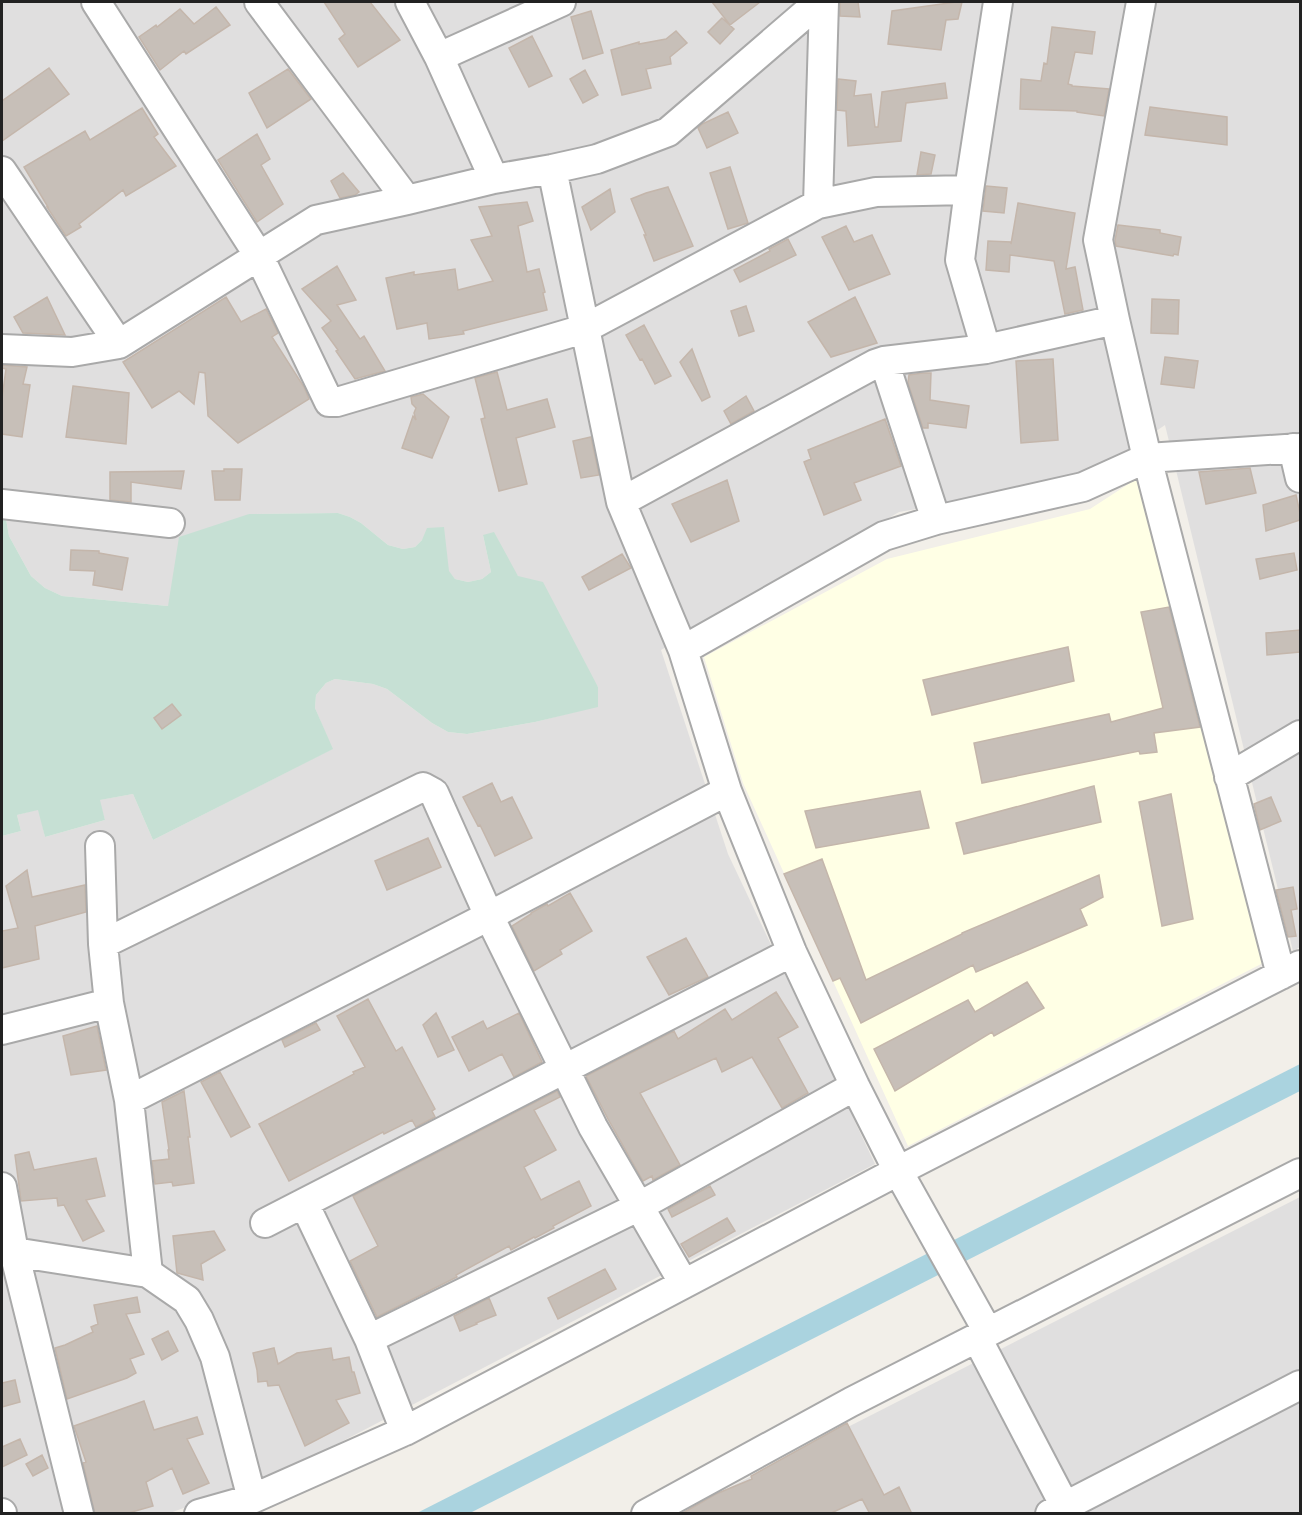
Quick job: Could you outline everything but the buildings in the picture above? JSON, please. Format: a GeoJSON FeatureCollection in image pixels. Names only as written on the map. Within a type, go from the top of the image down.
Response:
{"type":"FeatureCollection","features":[{"type":"Feature","properties":{"kind":"street"},"geometry":{"type":"LineString","coordinates":[[96,2],[259,256],[329,402],[337,402],[584,329],[818,204],[876,192],[969,190]]}},
{"type":"Feature","properties":{"kind":"street"},"geometry":{"type":"LineString","coordinates":[[259,2],[407,200]]}},
{"type":"Feature","properties":{"kind":"street"},"geometry":{"type":"LineString","coordinates":[[410,2],[439,57],[494,179]]}},
{"type":"Feature","properties":{"kind":"street"},"geometry":{"type":"LineString","coordinates":[[439,57],[561,2]]}},
{"type":"Feature","properties":{"kind":"street"},"geometry":{"type":"LineString","coordinates":[[2,349],[72,352],[119,344],[316,220],[494,179],[597,159],[668,132],[819,2]]}},
{"type":"Feature","properties":{"kind":"street"},"geometry":{"type":"LineString","coordinates":[[818,204],[824,2]]}},
{"type":"Feature","properties":{"kind":"street"},"geometry":{"type":"LineString","coordinates":[[986,349],[960,260],[998,2]]}},
{"type":"Feature","properties":{"kind":"street"},"geometry":{"type":"LineString","coordinates":[[199,1514],[252,1499],[405,1431],[898,1171],[1291,970],[1229,777],[1147,458],[1098,240],[1141,2]]}},
{"type":"Feature","properties":{"kind":"street"},"geometry":{"type":"LineString","coordinates":[[552,169],[621,502],[683,650],[727,791],[792,952],[855,1086],[946,1258],[1062,1511],[1300,1385]]}},
{"type":"Feature","properties":{"kind":"street"},"geometry":{"type":"LineString","coordinates":[[2,171],[119,344]]}},
{"type":"Feature","properties":{"kind":"street"},"geometry":{"type":"LineString","coordinates":[[621,502],[875,364],[986,349],[1115,320]]}},
{"type":"Feature","properties":{"kind":"street"},"geometry":{"type":"LineString","coordinates":[[884,361],[936,520]]}},
{"type":"Feature","properties":{"kind":"street"},"geometry":{"type":"LineString","coordinates":[[683,650],[884,536],[936,520],[1083,487],[1147,458],[1297,448],[1300,478]]}},
{"type":"Feature","properties":{"kind":"street"},"geometry":{"type":"LineString","coordinates":[[2,504],[170,523]]}},
{"type":"Feature","properties":{"kind":"street"},"geometry":{"type":"LineString","coordinates":[[1229,777],[1300,735]]}},
{"type":"Feature","properties":{"kind":"street"},"geometry":{"type":"LineString","coordinates":[[103,944],[423,787],[434,792],[489,916],[593,1127],[684,1284]]}},
{"type":"Feature","properties":{"kind":"street"},"geometry":{"type":"LineString","coordinates":[[129,1100],[727,791]]}},
{"type":"Feature","properties":{"kind":"street"},"geometry":{"type":"LineString","coordinates":[[100,846],[103,944],[109,1003],[129,1100],[148,1273]]}},
{"type":"Feature","properties":{"kind":"street"},"geometry":{"type":"LineString","coordinates":[[265,1223],[792,952]]}},
{"type":"Feature","properties":{"kind":"street"},"geometry":{"type":"LineString","coordinates":[[2,1030],[109,1003]]}},
{"type":"Feature","properties":{"kind":"street"},"geometry":{"type":"LineString","coordinates":[[369,1339],[638,1208],[855,1086]]}},
{"type":"Feature","properties":{"kind":"street"},"geometry":{"type":"LineString","coordinates":[[646,1514],[851,1402],[1300,1173]]}},
{"type":"Feature","properties":{"kind":"street"},"geometry":{"type":"LineString","coordinates":[[2,1187],[14,1252],[80,1514]]}},
{"type":"Feature","properties":{"kind":"street"},"geometry":{"type":"LineString","coordinates":[[304,1203],[369,1339],[405,1431]]}},
{"type":"Feature","properties":{"kind":"street"},"geometry":{"type":"LineString","coordinates":[[14,1252],[148,1273],[187,1300],[199,1320],[215,1357],[252,1499]]}},
{"type":"Feature","properties":{"kind":"shaded area"},"geometry":{"type":"Polygon","coordinates":[[[2,2],[1300,2],[1300,947],[1293,951],[1165,425],[1083,481],[899,512],[661,650],[728,854],[875,1164],[289,1469],[170,1513],[2,1513],[2,836],[21,831],[17,815],[39,809],[45,837],[105,820],[99,800],[133,794],[153,840],[332,749],[315,708],[316,695],[326,683],[335,679],[373,684],[387,689],[432,723],[448,732],[467,734],[535,722],[598,706],[598,687],[518,576],[483,535],[491,572],[482,579],[468,582],[455,579],[422,540],[415,547],[403,549],[388,545],[361,523],[338,513],[249,514],[168,606],[62,596],[45,588],[31,576],[9,536],[6,519],[2,518],[2,2]]]}},
{"type":"Feature","properties":{"kind":"shaded area"},"geometry":{"type":"Polygon","coordinates":[[[1147,472],[1263,963],[908,1146],[743,783],[704,657],[887,559],[1090,509],[1147,472]]]}},
{"type":"Feature","properties":{"kind":"shaded area"},"geometry":{"type":"Polygon","coordinates":[[[338,513],[361,523],[388,545],[403,549],[415,547],[422,540],[427,528],[444,527],[449,571],[455,579],[468,582],[482,579],[491,572],[483,535],[494,532],[518,576],[543,582],[598,687],[598,707],[535,722],[467,734],[448,732],[432,723],[387,689],[373,684],[335,679],[326,683],[316,695],[315,708],[333,749],[153,840],[133,794],[100,800],[105,820],[45,837],[38,810],[17,815],[21,831],[2,836],[2,518],[6,519],[9,536],[31,576],[45,588],[62,596],[168,606],[179,537],[249,514],[338,513]]]}},
{"type":"Feature","properties":{"kind":"shaded area"},"geometry":{"type":"Polygon","coordinates":[[[1300,1197],[1300,1513],[677,1514],[1001,1349],[1300,1197]]]}},
{"type":"Feature","properties":{"kind":"water"},"geometry":{"type":"Polygon","coordinates":[[[1300,1064],[1300,1091],[470,1513],[415,1514],[1300,1064]]]}}]}
